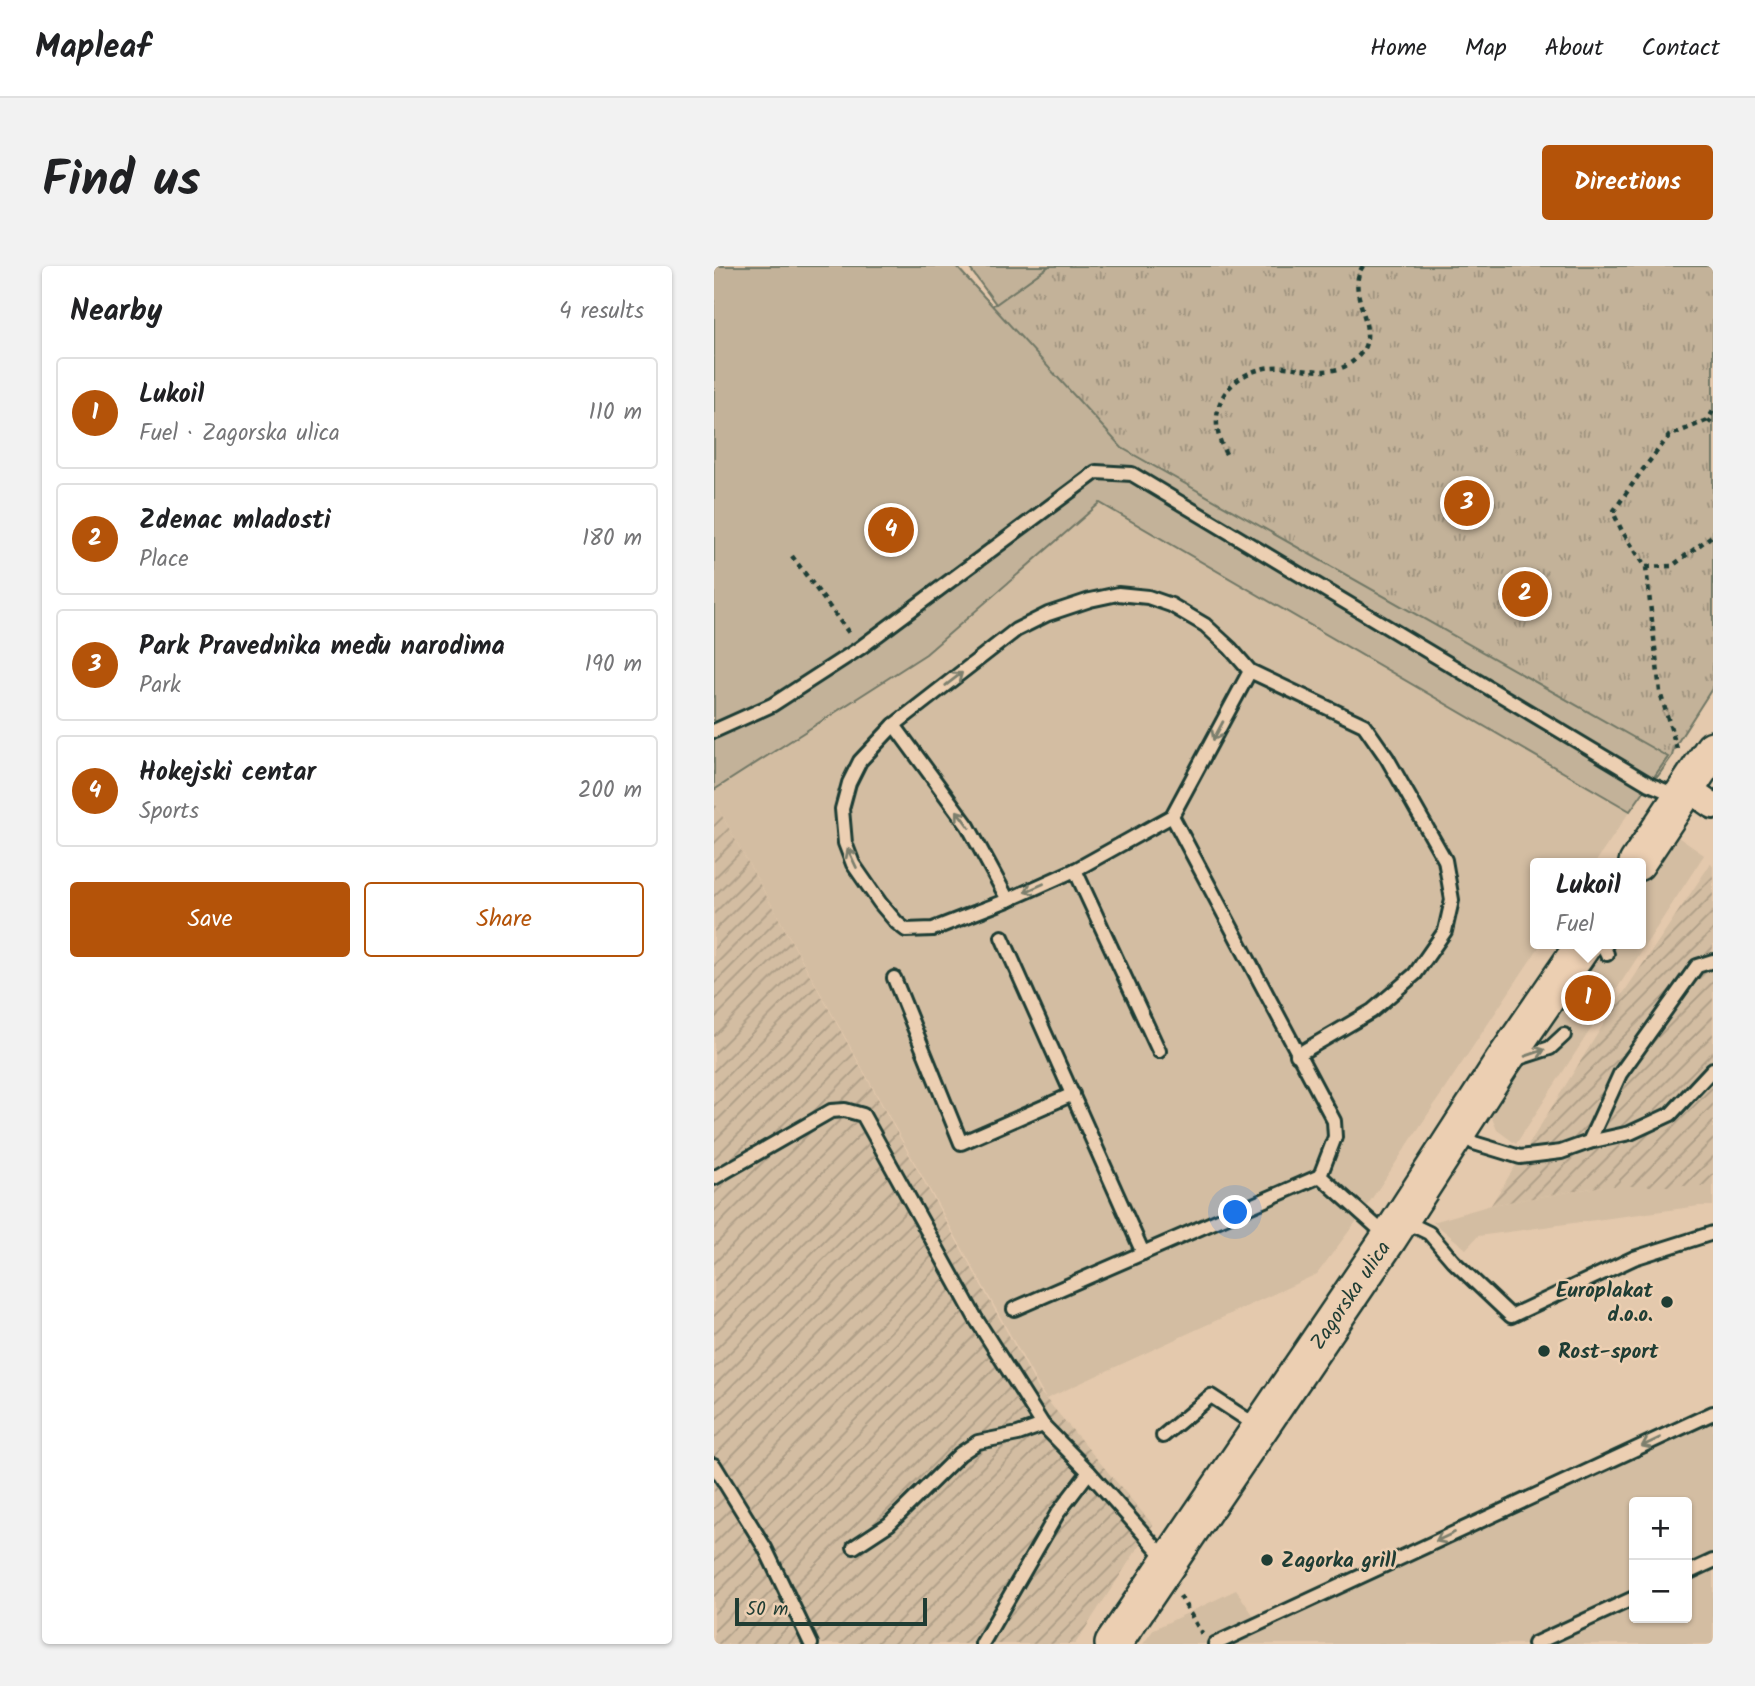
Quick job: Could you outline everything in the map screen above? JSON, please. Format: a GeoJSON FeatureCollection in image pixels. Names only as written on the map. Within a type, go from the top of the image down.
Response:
{"type":"FeatureCollection","features":[{"type":"Feature","properties":{"kind":"street"},"geometry":{"type":"LineString","coordinates":[[1641,858],[1694,797],[1713,749]]}},
{"type":"Feature","properties":{"kind":"street","name":"Zagorska ulica"},"geometry":{"type":"LineString","coordinates":[[1113,1644],[1172,1575],[1260,1428],[1395,1229],[1502,1063],[1596,949]]}},
{"type":"Feature","properties":{"kind":"lane"},"geometry":{"type":"LineString","coordinates":[[714,731],[772,705],[860,648],[1096,472],[1132,474],[1649,783],[1694,797]]}},
{"type":"Feature","properties":{"kind":"lane"},"geometry":{"type":"LineString","coordinates":[[1250,671],[1172,816],[1075,870],[1008,900],[933,929],[906,930],[880,904],[853,864],[845,843],[842,809],[849,783],[860,761],[894,725],[1016,630],[1048,614],[1118,594],[1148,597],[1171,605],[1194,618],[1222,640],[1250,671],[1364,725],[1387,758],[1445,860],[1452,900],[1445,931],[1415,974],[1372,1012],[1297,1055]]}},
{"type":"Feature","properties":{"kind":"lane"},"geometry":{"type":"LineString","coordinates":[[894,725],[968,826],[1008,900]]}},
{"type":"Feature","properties":{"kind":"lane"},"geometry":{"type":"LineString","coordinates":[[1014,1309],[1320,1176],[1335,1137],[1334,1121],[1172,816]]}},
{"type":"Feature","properties":{"kind":"lane"},"geometry":{"type":"LineString","coordinates":[[1075,870],[1159,1051]]}},
{"type":"Feature","properties":{"kind":"lane"},"geometry":{"type":"LineString","coordinates":[[1002,937],[1143,1253]]}},
{"type":"Feature","properties":{"kind":"lane"},"geometry":{"type":"LineString","coordinates":[[1589,1142],[1620,1074],[1697,966],[1713,961]]}},
{"type":"Feature","properties":{"kind":"lane"},"geometry":{"type":"LineString","coordinates":[[894,978],[961,1143],[1073,1094]]}},
{"type":"Feature","properties":{"kind":"lane"},"geometry":{"type":"LineString","coordinates":[[1502,1063],[1550,1048],[1564,1035]]}},
{"type":"Feature","properties":{"kind":"lane"},"geometry":{"type":"LineString","coordinates":[[1458,1130],[1474,1143],[1520,1157],[1561,1152],[1589,1142],[1630,1133],[1671,1114],[1713,1069]]}},
{"type":"Feature","properties":{"kind":"lane"},"geometry":{"type":"LineString","coordinates":[[714,1178],[831,1111],[845,1110],[863,1115],[976,1319],[1043,1425],[1089,1472],[1172,1575]]}},
{"type":"Feature","properties":{"kind":"lane"},"geometry":{"type":"LineString","coordinates":[[1320,1176],[1395,1229],[1429,1233],[1453,1261],[1511,1316],[1634,1258],[1713,1233]]}},
{"type":"Feature","properties":{"kind":"lane"},"geometry":{"type":"LineString","coordinates":[[1163,1436],[1211,1396],[1260,1428]]}},
{"type":"Feature","properties":{"kind":"lane"},"geometry":{"type":"LineString","coordinates":[[1215,1644],[1713,1413]]}},
{"type":"Feature","properties":{"kind":"lane"},"geometry":{"type":"LineString","coordinates":[[854,1547],[889,1524],[960,1454],[978,1442],[1018,1434],[1043,1425]]}},
{"type":"Feature","properties":{"kind":"lane"},"geometry":{"type":"LineString","coordinates":[[714,1465],[765,1548],[811,1644]]}},
{"type":"Feature","properties":{"kind":"lane"},"geometry":{"type":"LineString","coordinates":[[982,1644],[1058,1514],[1089,1472]]}},
{"type":"Feature","properties":{"kind":"lane"},"geometry":{"type":"LineString","coordinates":[[1692,1571],[1713,1561]]}},
{"type":"Feature","properties":{"kind":"lane"},"geometry":{"type":"LineString","coordinates":[[1534,1644],[1629,1600]]}},
{"type":"Feature","properties":{"kind":"path"},"geometry":{"type":"LineString","coordinates":[[1226,454],[1216,433],[1217,409],[1228,389],[1240,379],[1274,367],[1302,371],[1332,370],[1343,367],[1361,354],[1366,346],[1367,335],[1358,299],[1357,280],[1363,266]]}},
{"type":"Feature","properties":{"kind":"path"},"geometry":{"type":"LineString","coordinates":[[1678,753],[1660,692],[1646,567],[1613,512],[1670,436],[1710,422],[1713,411]]}},
{"type":"Feature","properties":{"kind":"path"},"geometry":{"type":"LineString","coordinates":[[1646,567],[1672,566],[1713,535]]}},
{"type":"Feature","properties":{"kind":"path"},"geometry":{"type":"LineString","coordinates":[[792,556],[860,648]]}},
{"type":"Feature","properties":{"kind":"path"},"geometry":{"type":"LineString","coordinates":[[1172,1575],[1207,1644]]}},
{"type":"Feature","properties":{"kind":"shaded area"},"geometry":{"type":"Polygon","coordinates":[[[1100,503],[1630,811],[1598,858],[1530,858],[1530,949],[1538,949],[1361,1215],[1317,1274],[1046,1399],[714,801],[714,790],[926,654],[1100,503]]]}},
{"type":"Feature","properties":{"kind":"shaded area"},"geometry":{"type":"Polygon","coordinates":[[[714,801],[1040,1392],[1153,1525],[1075,1644],[714,1644],[714,801]]]}},
{"type":"Feature","properties":{"kind":"shaded area"},"geometry":{"type":"Polygon","coordinates":[[[1675,835],[1704,855],[1646,944],[1646,878],[1675,835]]]}},
{"type":"Feature","properties":{"kind":"shaded area"},"geometry":{"type":"Polygon","coordinates":[[[1711,863],[1713,1186],[1604,1186],[1491,1205],[1618,1001],[1711,863]]]}},
{"type":"Feature","properties":{"kind":"shaded area"},"geometry":{"type":"Polygon","coordinates":[[[1599,949],[1643,949],[1516,1144],[1497,1130],[1492,1110],[1599,949]]]}},
{"type":"Feature","properties":{"kind":"shaded area"},"geometry":{"type":"Polygon","coordinates":[[[1604,1186],[1713,1186],[1713,1206],[1478,1236],[1466,1249],[1433,1222],[1491,1205],[1604,1186]]]}},
{"type":"Feature","properties":{"kind":"shaded area"},"geometry":{"type":"Polygon","coordinates":[[[1713,1406],[1713,1644],[1143,1644],[1154,1629],[1236,1590],[1256,1619],[1713,1406]]]}},
{"type":"Feature","properties":{"kind":"green space"},"geometry":{"type":"Polygon","coordinates":[[[714,266],[956,266],[992,306],[1049,266],[1713,266],[1713,687],[1674,748],[1672,756],[1658,776],[1654,776],[714,266]]]}},
{"type":"Feature","properties":{"kind":"green space"},"geometry":{"type":"Polygon","coordinates":[[[714,266],[956,266],[1122,448],[1668,757],[1630,811],[1100,503],[926,654],[714,790],[714,266]]]}},
{"type":"Feature","properties":{"kind":"green space"},"geometry":{"type":"Polygon","coordinates":[[[968,266],[1049,266],[996,304],[968,266]]]}},
{"type":"Feature","properties":{"kind":"place","name":"Park Pravednika među narodima"},"geometry":{"type":"Point","coordinates":[1467,503]}},
{"type":"Feature","properties":{"kind":"place","name":"Hokejski centar"},"geometry":{"type":"Point","coordinates":[891,530]}},
{"type":"Feature","properties":{"kind":"place","name":"Zdenac mladosti"},"geometry":{"type":"Point","coordinates":[1525,594]}},
{"type":"Feature","properties":{"kind":"place","name":"Lukoil"},"geometry":{"type":"Point","coordinates":[1588,998]}},
{"type":"Feature","properties":{"kind":"place","name":"Europlakat d.o.o."},"geometry":{"type":"Point","coordinates":[1667,1302]}},
{"type":"Feature","properties":{"kind":"place","name":"Rost-sport"},"geometry":{"type":"Point","coordinates":[1544,1351]}},
{"type":"Feature","properties":{"kind":"place","name":"Zagorka grill"},"geometry":{"type":"Point","coordinates":[1267,1560]}}]}
